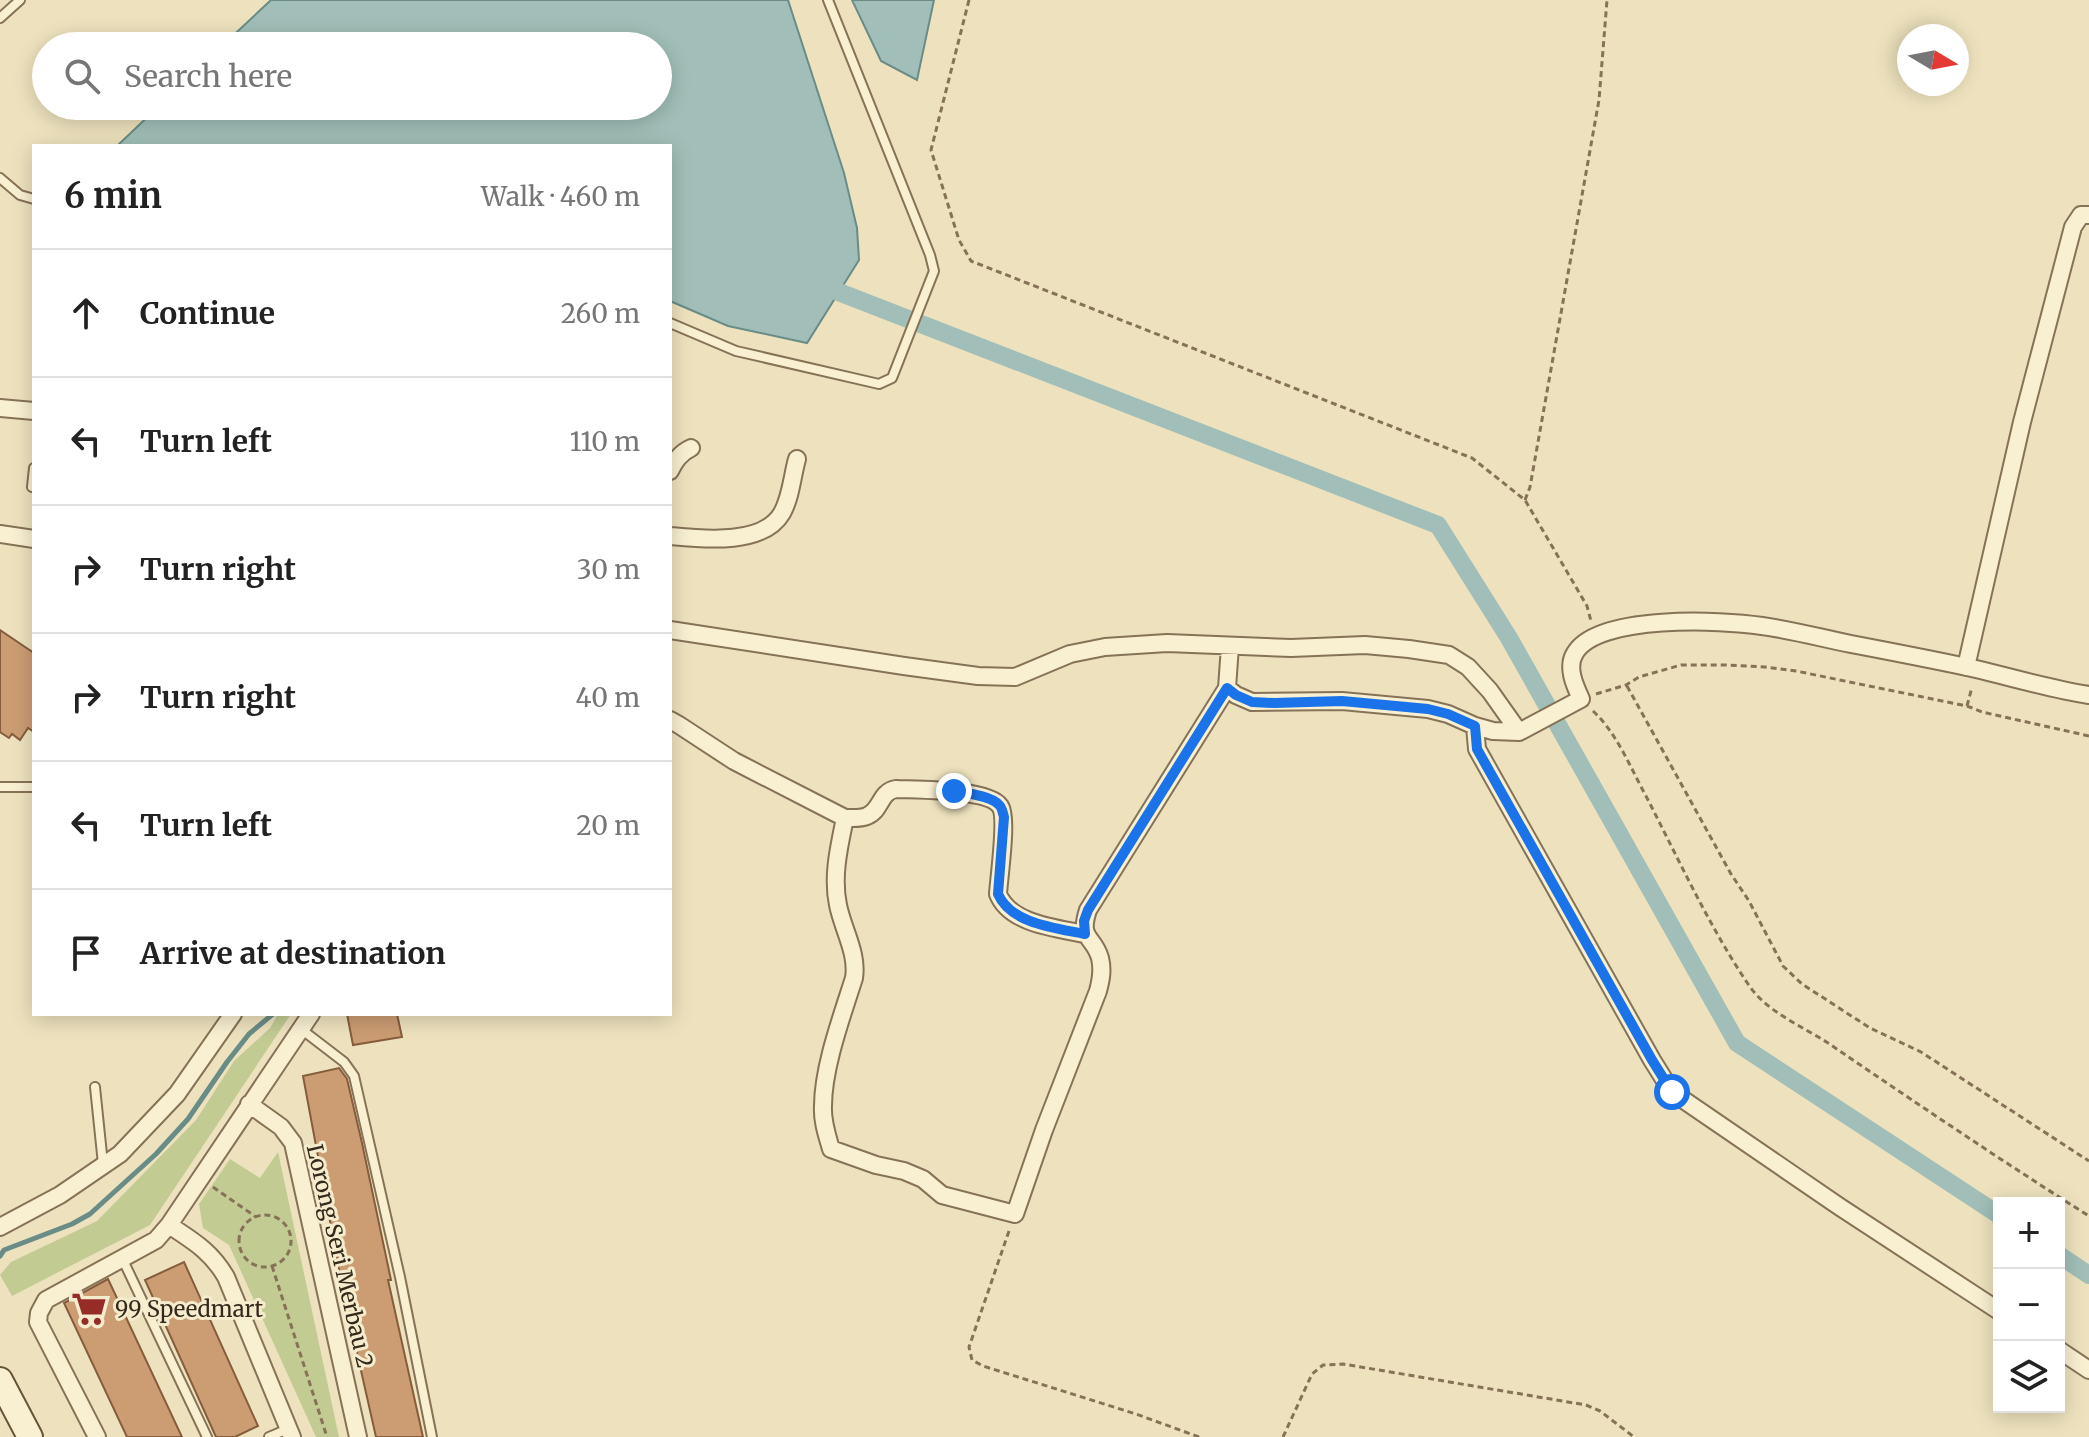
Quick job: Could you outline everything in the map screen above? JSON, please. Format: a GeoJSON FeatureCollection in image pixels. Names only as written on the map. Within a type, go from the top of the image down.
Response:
{"type":"FeatureCollection","features":[{"type":"Feature","properties":{"kind":"main road"},"geometry":{"type":"LineString","coordinates":[[0,1380],[30,1437]]}},
{"type":"Feature","properties":{"kind":"street"},"geometry":{"type":"LineString","coordinates":[[1971,668],[2022,422],[2073,227],[2081,215],[2089,215]]}},
{"type":"Feature","properties":{"kind":"street"},"geometry":{"type":"LineString","coordinates":[[0,408],[32,411]]}},
{"type":"Feature","properties":{"kind":"street"},"geometry":{"type":"LineString","coordinates":[[672,467],[677,458],[691,448]]}},
{"type":"Feature","properties":{"kind":"street"},"geometry":{"type":"LineString","coordinates":[[672,536],[735,538],[770,527],[786,503],[797,459]]}},
{"type":"Feature","properties":{"kind":"street"},"geometry":{"type":"LineString","coordinates":[[0,534],[32,539]]}},
{"type":"Feature","properties":{"kind":"street"},"geometry":{"type":"LineString","coordinates":[[1227,688],[1252,702],[1342,701],[1428,709],[1493,731],[1524,730],[1576,702],[1572,674],[1574,654],[1596,636],[1651,623],[1705,621],[1762,626],[2089,695]]}},
{"type":"Feature","properties":{"kind":"street"},"geometry":{"type":"LineString","coordinates":[[672,630],[904,666],[1003,677],[1015,677],[1070,654],[1105,647],[1167,643],[1291,648],[1365,645],[1409,649],[1449,655],[1468,667],[1524,730]]}},
{"type":"Feature","properties":{"kind":"street"},"geometry":{"type":"LineString","coordinates":[[845,818],[835,883],[838,906],[856,966],[824,1082],[822,1108],[831,1149],[904,1171],[923,1179],[942,1195],[1015,1214],[1102,976],[1099,955],[1085,934],[1084,921],[1088,910],[1227,688],[1230,646]]}},
{"type":"Feature","properties":{"kind":"street"},"geometry":{"type":"LineString","coordinates":[[672,721],[734,761],[845,818],[871,815],[884,794],[896,789],[954,791],[994,801],[999,804],[1004,817],[998,894],[1003,904],[1022,918],[1085,934]]}},
{"type":"Feature","properties":{"kind":"street"},"geometry":{"type":"LineString","coordinates":[[1475,726],[1477,749],[1672,1092],[1993,1307]]}},
{"type":"Feature","properties":{"kind":"street"},"geometry":{"type":"LineString","coordinates":[[0,1227],[60,1195],[120,1154],[177,1094],[232,1016]]}},
{"type":"Feature","properties":{"kind":"street"},"geometry":{"type":"LineString","coordinates":[[97,1437],[38,1322],[39,1313],[46,1300],[156,1240],[310,1016]]}},
{"type":"Feature","properties":{"kind":"street","name":"Lorong Seri Merbau 2"},"geometry":{"type":"LineString","coordinates":[[249,1104],[281,1127],[293,1143],[358,1437]]}},
{"type":"Feature","properties":{"kind":"street"},"geometry":{"type":"LineString","coordinates":[[169,1225],[204,1248],[217,1261],[290,1433]]}},
{"type":"Feature","properties":{"kind":"street"},"geometry":{"type":"LineString","coordinates":[[2065,1354],[2089,1370]]}},
{"type":"Feature","properties":{"kind":"lane"},"geometry":{"type":"LineString","coordinates":[[0,18],[20,0]]}},
{"type":"Feature","properties":{"kind":"lane"},"geometry":{"type":"LineString","coordinates":[[672,324],[736,351],[879,384],[892,378],[934,271],[828,0]]}},
{"type":"Feature","properties":{"kind":"lane"},"geometry":{"type":"LineString","coordinates":[[0,178],[20,195],[32,198]]}},
{"type":"Feature","properties":{"kind":"lane"},"geometry":{"type":"LineString","coordinates":[[0,787],[32,787]]}},
{"type":"Feature","properties":{"kind":"lane"},"geometry":{"type":"LineString","coordinates":[[301,1029],[344,1062],[354,1076],[400,1277],[432,1437]]}},
{"type":"Feature","properties":{"kind":"lane"},"geometry":{"type":"LineString","coordinates":[[95,1087],[103,1165]]}},
{"type":"Feature","properties":{"kind":"lane"},"geometry":{"type":"LineString","coordinates":[[122,1258],[207,1437]]}},
{"type":"Feature","properties":{"kind":"lane"},"geometry":{"type":"LineString","coordinates":[[269,1437],[290,1433]]}},
{"type":"Feature","properties":{"kind":"path"},"geometry":{"type":"LineString","coordinates":[[969,0],[931,150],[959,240],[971,261],[1472,458],[1525,500],[1587,606],[1596,636]]}},
{"type":"Feature","properties":{"kind":"path"},"geometry":{"type":"LineString","coordinates":[[1525,500],[1542,425],[1599,100],[1607,0]]}},
{"type":"Feature","properties":{"kind":"path"},"geometry":{"type":"LineString","coordinates":[[1576,702],[1626,685],[1639,677],[1681,665],[1765,667],[1967,706],[2089,736]]}},
{"type":"Feature","properties":{"kind":"path"},"geometry":{"type":"LineString","coordinates":[[1967,706],[1971,668]]}},
{"type":"Feature","properties":{"kind":"path"},"geometry":{"type":"LineString","coordinates":[[1626,685],[1783,966],[1802,984],[1870,1028],[1921,1052],[2089,1161]]}},
{"type":"Feature","properties":{"kind":"path"},"geometry":{"type":"LineString","coordinates":[[1576,702],[1599,717],[1620,748],[1750,987],[1771,1008],[2089,1216]]}},
{"type":"Feature","properties":{"kind":"path"},"geometry":{"type":"LineString","coordinates":[[199,1178],[256,1217]]}},
{"type":"Feature","properties":{"kind":"path"},"geometry":{"type":"LineString","coordinates":[[1015,1214],[969,1347],[972,1360],[1199,1437]]}},
{"type":"Feature","properties":{"kind":"path"},"geometry":{"type":"LineString","coordinates":[[264,1215],[279,1220],[289,1233],[286,1256],[272,1266],[250,1262],[241,1250],[240,1234],[244,1227],[256,1217],[264,1215]]}},
{"type":"Feature","properties":{"kind":"path"},"geometry":{"type":"LineString","coordinates":[[272,1266],[327,1437]]}},
{"type":"Feature","properties":{"kind":"path"},"geometry":{"type":"LineString","coordinates":[[1283,1437],[1312,1374],[1323,1365],[1343,1364],[1586,1405],[1600,1411],[1634,1437]]}},
{"type":"Feature","properties":{"kind":"green space"},"geometry":{"type":"Polygon","coordinates":[[[277,1016],[290,1016],[150,1225],[12,1296],[0,1275],[11,1262],[97,1221],[196,1120],[234,1061],[270,1028],[277,1016]]]}},
{"type":"Feature","properties":{"kind":"green space"},"geometry":{"type":"Polygon","coordinates":[[[278,1152],[339,1437],[316,1437],[229,1245],[203,1228],[199,1204],[230,1159],[260,1178],[278,1152]]]}},
{"type":"Feature","properties":{"kind":"water"},"geometry":{"type":"Polygon","coordinates":[[[271,0],[788,0],[844,173],[857,228],[859,260],[807,343],[728,326],[672,302],[672,144],[119,144],[144,120],[672,120],[672,32],[237,32],[271,0]]]}},
{"type":"Feature","properties":{"kind":"water"},"geometry":{"type":"Polygon","coordinates":[[[852,0],[934,0],[917,80],[881,61],[852,0]]]}},
{"type":"Feature","properties":{"kind":"building"},"geometry":{"type":"Polygon","coordinates":[[[0,630],[32,652],[32,731],[28,728],[20,740],[12,734],[9,738],[0,732],[0,630]]]}},
{"type":"Feature","properties":{"kind":"building"},"geometry":{"type":"Polygon","coordinates":[[[347,1016],[397,1016],[402,1037],[353,1045],[347,1016]]]}},
{"type":"Feature","properties":{"kind":"building"},"geometry":{"type":"Polygon","coordinates":[[[339,1068],[347,1079],[362,1143],[423,1437],[376,1437],[343,1291],[303,1076],[339,1068]]]}},
{"type":"Feature","properties":{"kind":"building"},"geometry":{"type":"Polygon","coordinates":[[[184,1262],[258,1426],[235,1437],[216,1437],[145,1280],[184,1262]]]}},
{"type":"Feature","properties":{"kind":"building"},"geometry":{"type":"Polygon","coordinates":[[[108,1279],[182,1437],[127,1437],[64,1303],[108,1279]]]}},
{"type":"Feature","properties":{"kind":"waterway"},"geometry":{"type":"LineString","coordinates":[[818,284],[1438,525],[1509,638],[1737,1043],[1993,1211]]}},
{"type":"Feature","properties":{"kind":"waterway"},"geometry":{"type":"LineString","coordinates":[[0,1256],[4,1250],[90,1214],[156,1154],[188,1119],[249,1034],[271,1016]]}},
{"type":"Feature","properties":{"kind":"waterway"},"geometry":{"type":"LineString","coordinates":[[2065,1259],[2089,1275]]}},
{"type":"Feature","properties":{"kind":"place","name":"99 Speedmart"},"geometry":{"type":"Point","coordinates":[89,1309]}},
{"type":"Feature","properties":{"kind":"route"},"geometry":{"type":"LineString","coordinates":[[954,791],[994,801],[1002,809],[998,894],[1003,904],[1022,918],[1085,934],[1084,921],[1088,910],[1227,688],[1252,702],[1342,701],[1428,709],[1448,714],[1475,726],[1477,749],[1672,1092]]}}]}
